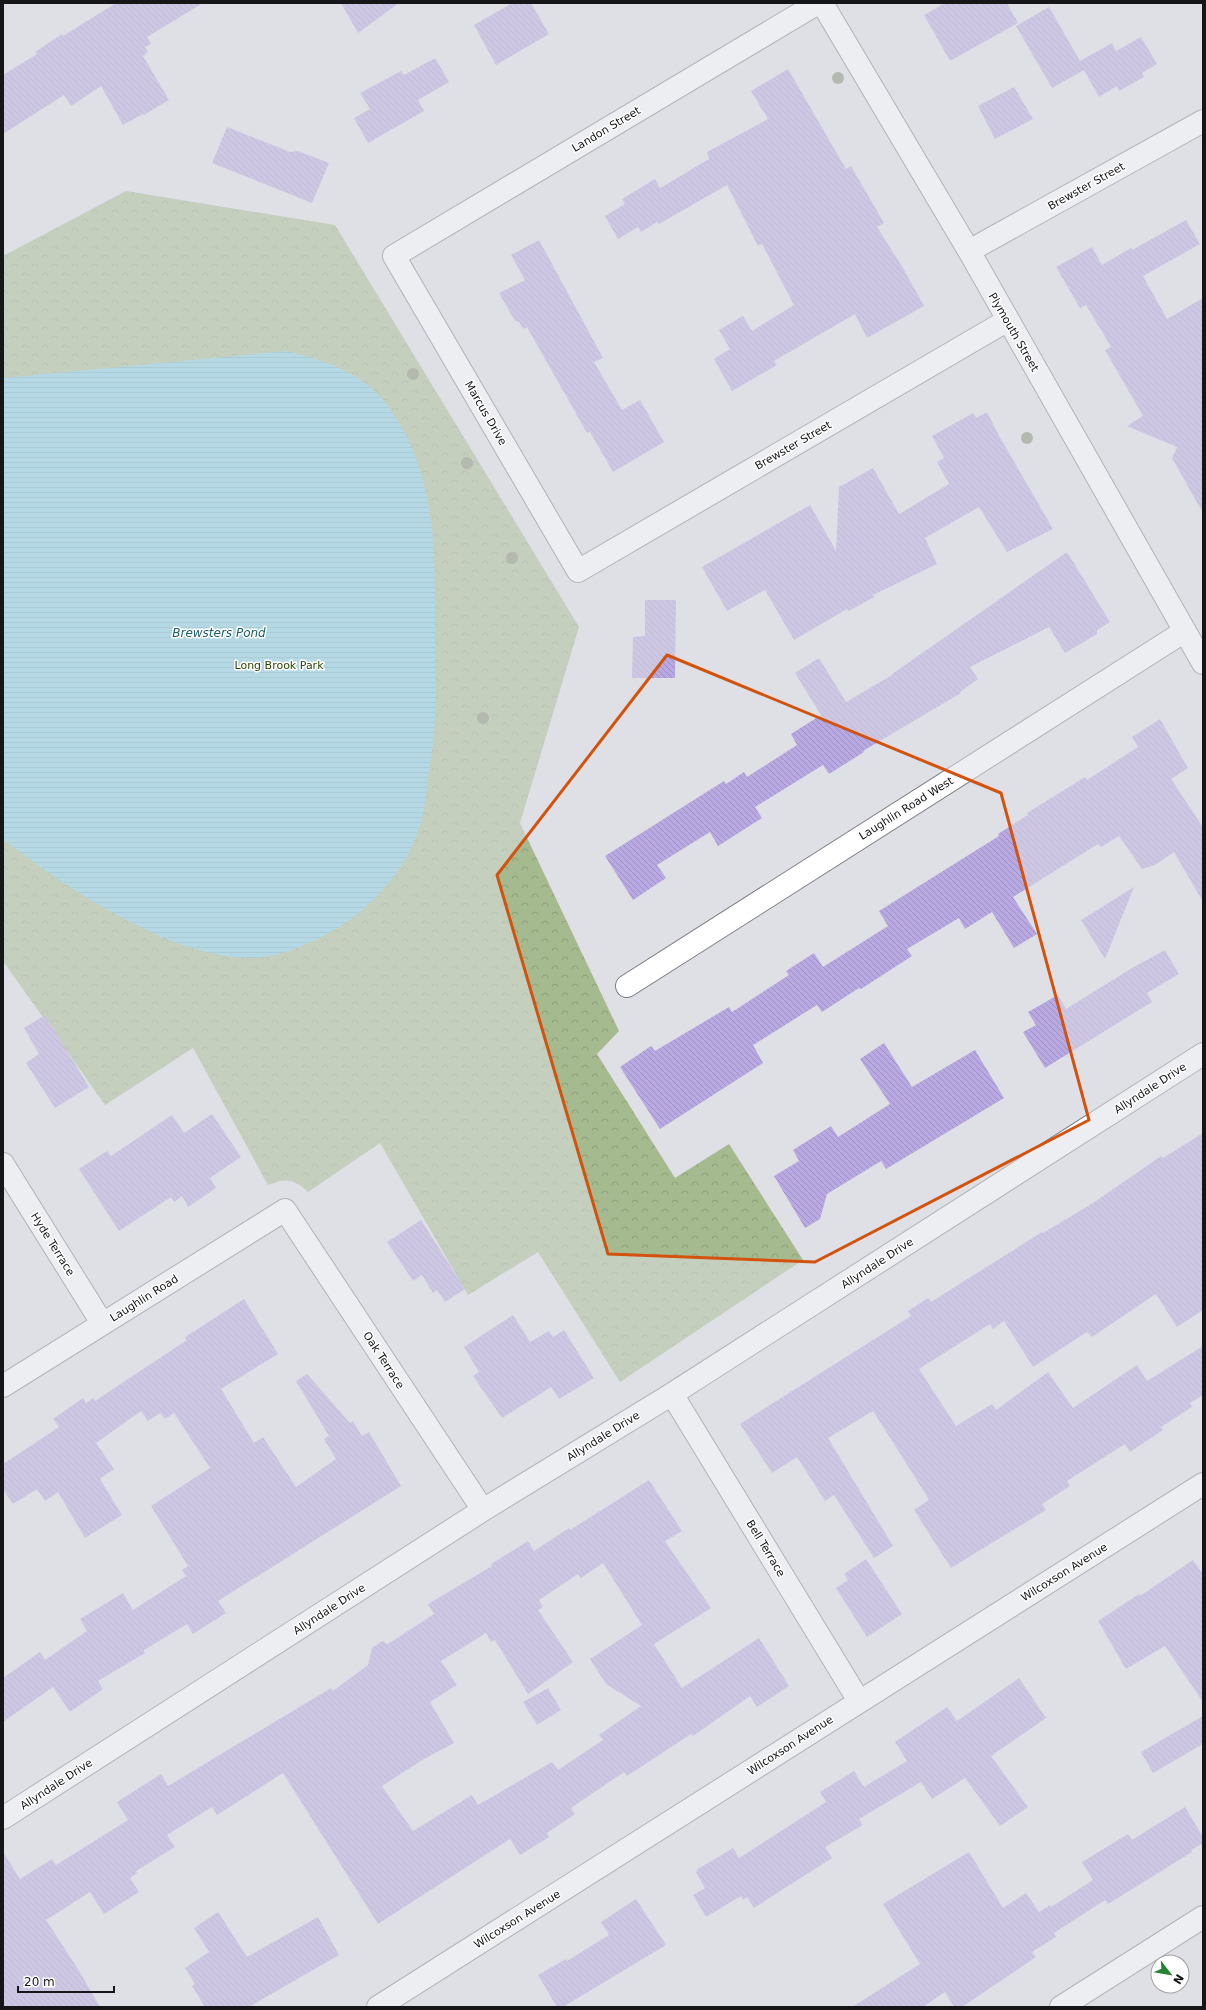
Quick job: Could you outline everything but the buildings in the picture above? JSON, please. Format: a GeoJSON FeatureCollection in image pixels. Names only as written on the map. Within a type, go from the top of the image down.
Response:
{"type":"FeatureCollection","features":[{"type":"Feature","properties":{"kind":"street","name":"Landon Street"},"geometry":{"type":"LineString","coordinates":[[394,256],[818,3]]}},
{"type":"Feature","properties":{"kind":"street","name":"Plymouth Street"},"geometry":{"type":"LineString","coordinates":[[822,3],[969,251],[1203,663]]}},
{"type":"Feature","properties":{"kind":"street","name":"Brewster Street"},"geometry":{"type":"LineString","coordinates":[[969,251],[1203,121]]}},
{"type":"Feature","properties":{"kind":"street","name":"Marcus Drive"},"geometry":{"type":"LineString","coordinates":[[394,256],[578,571]]}},
{"type":"Feature","properties":{"kind":"street","name":"Brewster Street"},"geometry":{"type":"LineString","coordinates":[[578,571],[1008,320]]}},
{"type":"Feature","properties":{"kind":"street","name":"Laughlin Road West"},"geometry":{"type":"LineString","coordinates":[[627,986],[1185,631]]}},
{"type":"Feature","properties":{"kind":"street","name":"Allyndale Drive"},"geometry":{"type":"LineString","coordinates":[[3,1818],[483,1510],[672,1394],[1203,1054]]}},
{"type":"Feature","properties":{"kind":"street","name":"Hyde Terrace"},"geometry":{"type":"LineString","coordinates":[[3,1164],[102,1323]]}},
{"type":"Feature","properties":{"kind":"street","name":"Laughlin Road"},"geometry":{"type":"LineString","coordinates":[[3,1386],[285,1210]]}},
{"type":"Feature","properties":{"kind":"street","name":"Oak Terrace"},"geometry":{"type":"LineString","coordinates":[[285,1210],[483,1510]]}},
{"type":"Feature","properties":{"kind":"street","name":"Bell Terrace"},"geometry":{"type":"LineString","coordinates":[[672,1394],[859,1701]]}},
{"type":"Feature","properties":{"kind":"street","name":"Wilcoxson Avenue"},"geometry":{"type":"LineString","coordinates":[[378,2007],[1203,1484]]}},
{"type":"Feature","properties":{"kind":"street"},"geometry":{"type":"LineString","coordinates":[[1061,2007],[1203,1917]]}},
{"type":"Feature","properties":{"kind":"highlighted area"},"geometry":{"type":"Polygon","coordinates":[[[667,655],[1001,793],[1089,1120],[815,1262],[608,1254],[497,875],[667,655]]]}},
{"type":"Feature","properties":{"kind":"green space","name":"Long Brook Park"},"geometry":{"type":"Polygon","coordinates":[[[126,191],[335,225],[579,627],[520,823],[619,1031],[597,1054],[675,1178],[729,1144],[803,1260],[620,1382],[538,1252],[468,1295],[380,1143],[308,1192],[294,1182],[284,1180],[268,1185],[193,1048],[105,1105],[3,961],[3,256],[126,191]]]}},
{"type":"Feature","properties":{"kind":"water","name":"Brewsters Pond"},"geometry":{"type":"Polygon","coordinates":[[[288,351],[330,364],[368,385],[388,406],[405,433],[417,461],[431,518],[434,548],[435,719],[422,820],[407,857],[390,881],[370,903],[336,929],[285,953],[252,958],[221,955],[188,947],[120,917],[57,878],[3,839],[3,378],[288,351]]]}}]}
